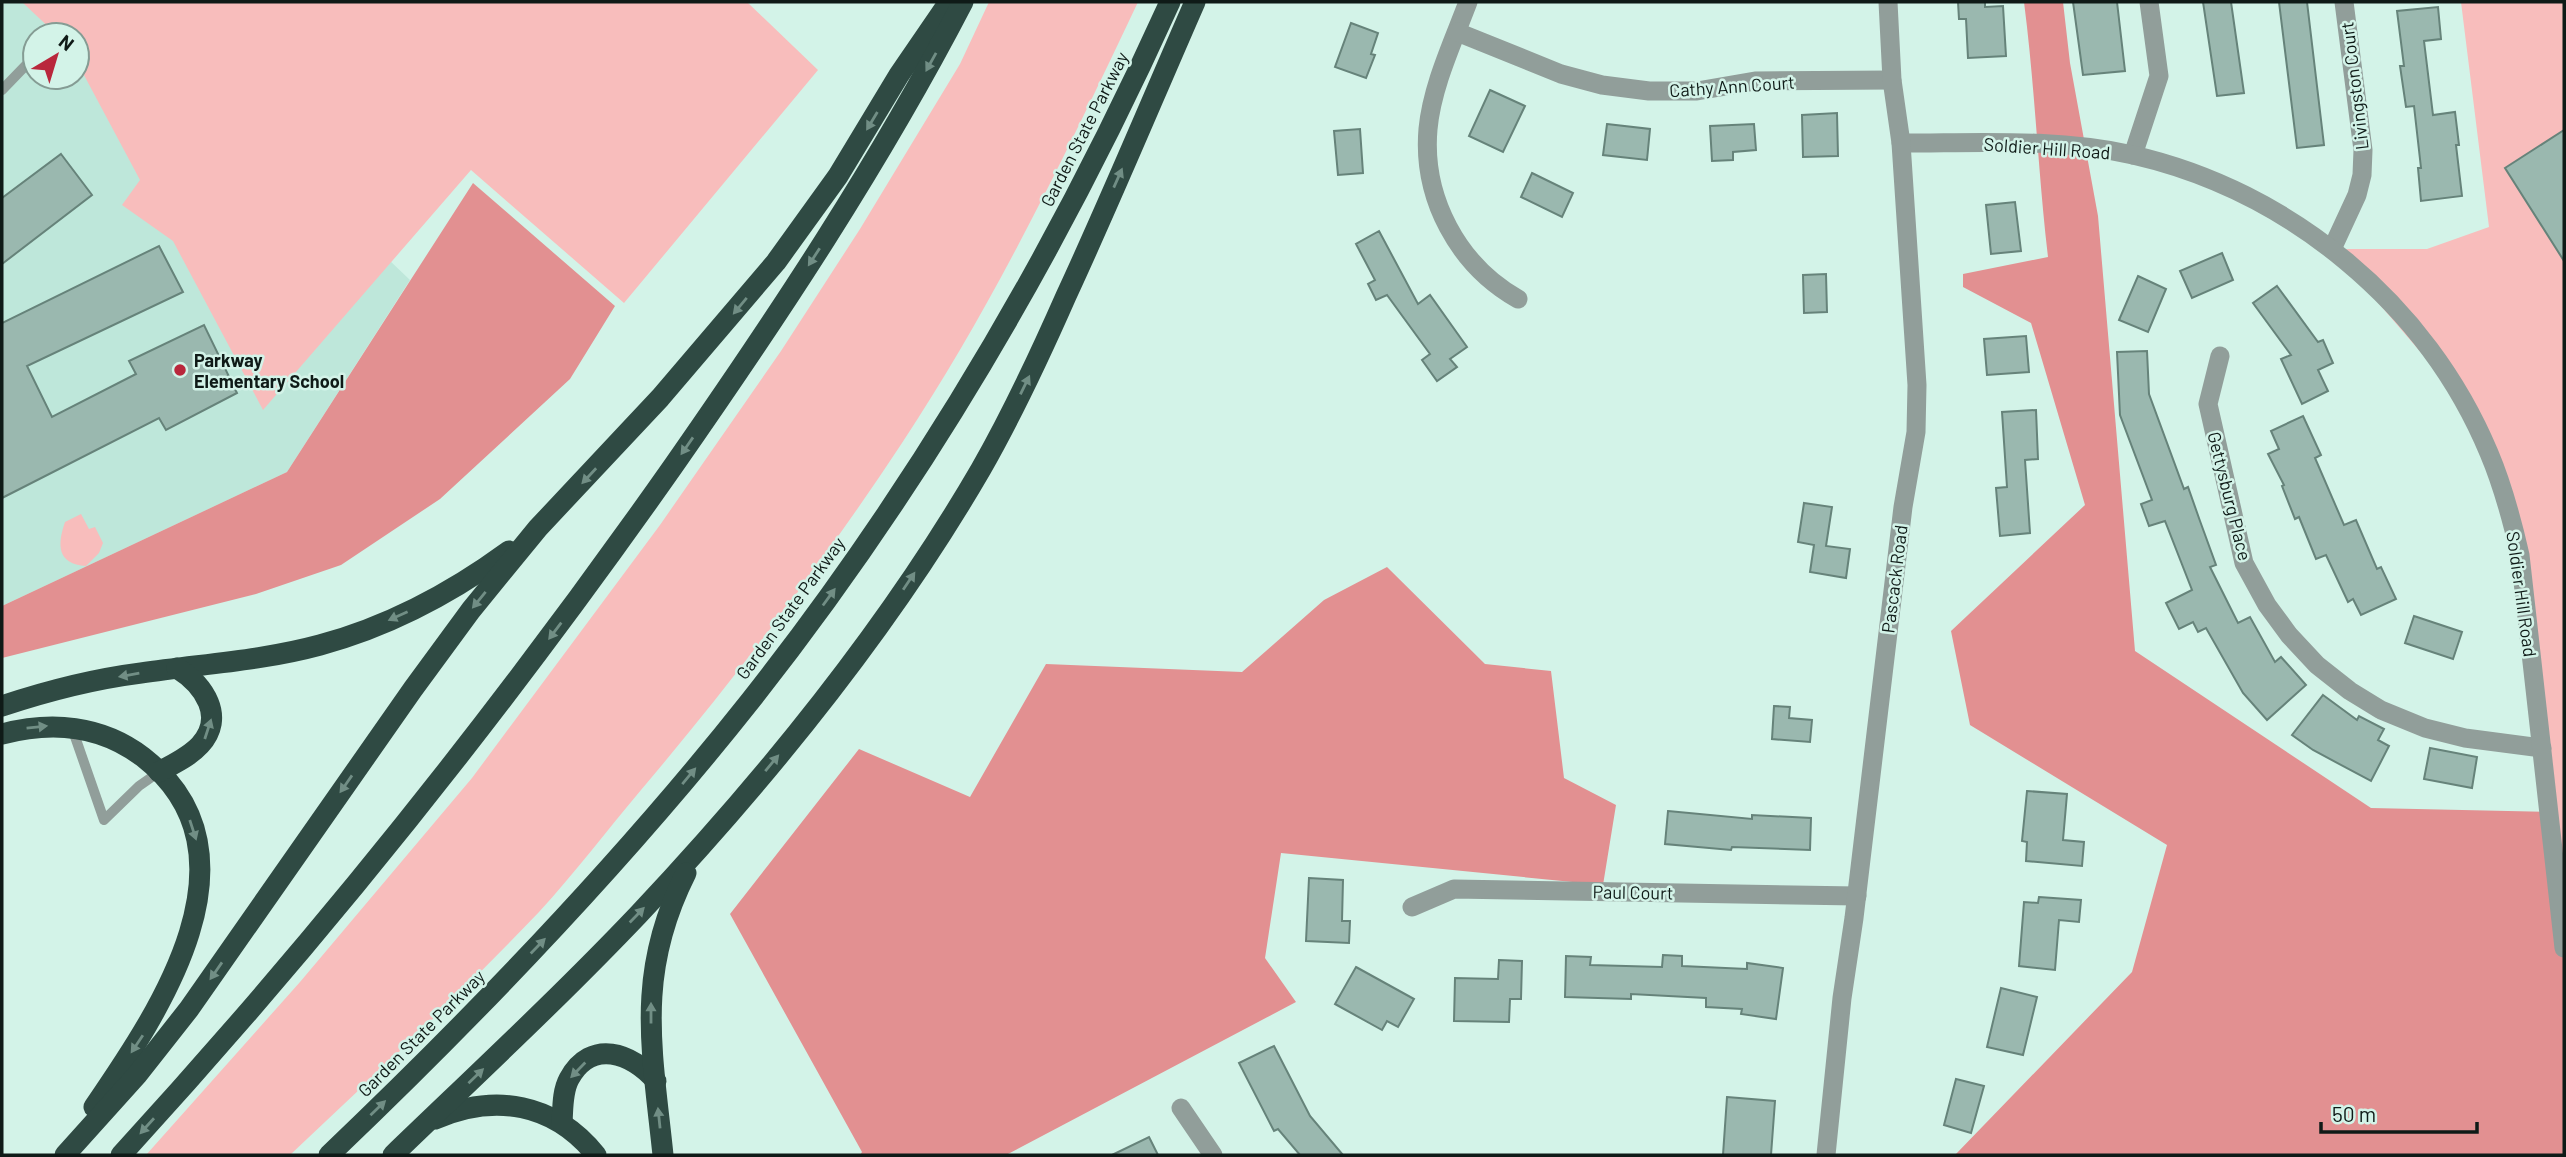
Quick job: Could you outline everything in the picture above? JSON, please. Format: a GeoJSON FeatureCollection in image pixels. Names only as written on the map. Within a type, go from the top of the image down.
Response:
{"type":"FeatureCollection","features":[{"type":"Feature","properties":{"kind":"highway"},"geometry":{"type":"LineString","coordinates":[[63,1155],[137,1075],[172,1031],[441,650],[538,528],[660,398],[776,262],[838,176],[899,75],[949,2]]}},
{"type":"Feature","properties":{"kind":"highway"},"geometry":{"type":"LineString","coordinates":[[121,1155],[289,965],[494,713],[569,611],[737,375],[819,250],[898,121],[963,2]]}},
{"type":"Feature","properties":{"kind":"highway","name":"Garden State Parkway"},"geometry":{"type":"LineString","coordinates":[[329,1155],[440,1047],[564,919],[704,759],[814,617],[886,515],[1009,320],[1115,122],[1170,2]]}},
{"type":"Feature","properties":{"kind":"highway"},"geometry":{"type":"LineString","coordinates":[[393,1155],[563,991],[696,852],[780,754],[856,656],[917,570],[982,467],[1030,376],[1195,2]]}},
{"type":"Feature","properties":{"kind":"highway"},"geometry":{"type":"LineString","coordinates":[[2,706],[100,680],[279,654],[356,633],[418,606],[461,583],[489,566],[538,528]]}},
{"type":"Feature","properties":{"kind":"highway"},"geometry":{"type":"LineString","coordinates":[[159,772],[199,747],[211,726],[209,699],[195,681],[177,668]]}},
{"type":"Feature","properties":{"kind":"highway"},"geometry":{"type":"LineString","coordinates":[[2,734],[33,727],[72,727],[111,738],[145,759],[159,772],[184,807],[197,842],[200,883],[192,928],[172,979],[144,1034],[63,1155]]}},
{"type":"Feature","properties":{"kind":"highway"},"geometry":{"type":"LineString","coordinates":[[663,1155],[650,1012],[657,950],[674,897],[696,852]]}},
{"type":"Feature","properties":{"kind":"highway"},"geometry":{"type":"LineString","coordinates":[[562,1123],[565,1088],[569,1079],[575,1070],[592,1057],[615,1054],[626,1057],[638,1063],[656,1082]]}},
{"type":"Feature","properties":{"kind":"highway"},"geometry":{"type":"LineString","coordinates":[[427,1123],[469,1108],[497,1105],[524,1108],[562,1123],[596,1155]]}},
{"type":"Feature","properties":{"kind":"street"},"geometry":{"type":"LineString","coordinates":[[1468,2],[1434,99],[1428,129],[1428,163],[1434,193],[1446,224],[1462,250],[1482,273],[1517,299]]}},
{"type":"Feature","properties":{"kind":"street","name":"Pascack Road"},"geometry":{"type":"LineString","coordinates":[[1826,1155],[1903,507],[1916,432],[1917,385],[1888,2]]}},
{"type":"Feature","properties":{"kind":"street"},"geometry":{"type":"LineString","coordinates":[[2133,155],[2159,76],[2149,2]]}},
{"type":"Feature","properties":{"kind":"street","name":"Livingston Court"},"geometry":{"type":"LineString","coordinates":[[2332,249],[2357,195],[2362,175],[2363,149],[2344,2]]}},
{"type":"Feature","properties":{"kind":"street","name":"Cathy Ann Court"},"geometry":{"type":"LineString","coordinates":[[1457,32],[1561,74],[1602,85],[1649,91],[1698,91],[1755,81],[1892,80]]}},
{"type":"Feature","properties":{"kind":"street","name":"Soldier Hill Road"},"geometry":{"type":"LineString","coordinates":[[1900,143],[2027,143],[2080,146],[2133,155],[2184,169],[2241,193],[2288,218],[2332,249],[2368,280],[2405,318],[2466,405],[2489,453],[2507,503],[2520,555],[2564,948]]}},
{"type":"Feature","properties":{"kind":"street","name":"Gettysburg Place"},"geometry":{"type":"LineString","coordinates":[[2220,356],[2208,404],[2244,563],[2267,605],[2288,635],[2317,665],[2350,691],[2382,710],[2425,728],[2465,738],[2542,748]]}},
{"type":"Feature","properties":{"kind":"street","name":"Paul Court"},"geometry":{"type":"LineString","coordinates":[[1412,907],[1454,889],[1857,896]]}},
{"type":"Feature","properties":{"kind":"street"},"geometry":{"type":"LineString","coordinates":[[1181,1108],[1213,1155]]}},
{"type":"Feature","properties":{"kind":"lane"},"geometry":{"type":"LineString","coordinates":[[2,90],[21,70]]}},
{"type":"Feature","properties":{"kind":"lane"},"geometry":{"type":"LineString","coordinates":[[72,727],[104,820],[139,786],[159,772]]}},
{"type":"Feature","properties":{"kind":"shaded area"},"geometry":{"type":"Polygon","coordinates":[[[2,2],[119,2],[410,280],[287,472],[2,606],[2,2]]]}},
{"type":"Feature","properties":{"kind":"shaded area"},"geometry":{"type":"Polygon","coordinates":[[[22,2],[747,2],[818,70],[624,303],[471,170],[263,410],[173,241],[122,205],[140,180],[91,88],[91,21],[42,21],[22,2]]]}},
{"type":"Feature","properties":{"kind":"shaded area"},"geometry":{"type":"Polygon","coordinates":[[[989,2],[1138,2],[1028,227],[968,337],[902,443],[809,577],[710,706],[552,897],[447,1005],[290,1155],[146,1155],[300,982],[472,778],[660,525],[781,351],[860,229],[960,64],[989,2]]]}},
{"type":"Feature","properties":{"kind":"shaded area"},"geometry":{"type":"Polygon","coordinates":[[[2024,2],[2063,2],[2070,63],[2098,216],[2135,651],[2371,808],[2549,812],[2564,949],[2564,1155],[1955,1155],[2132,972],[2167,845],[1970,725],[1951,631],[2085,505],[2031,323],[1963,287],[1963,274],[2048,257],[2024,2]]]}},
{"type":"Feature","properties":{"kind":"shaded area"},"geometry":{"type":"Polygon","coordinates":[[[2461,2],[2564,2],[2564,949],[2520,555],[2466,405],[2332,249],[2427,249],[2489,227],[2461,2]]]}},
{"type":"Feature","properties":{"kind":"shaded area"},"geometry":{"type":"Polygon","coordinates":[[[473,183],[615,306],[570,379],[440,499],[341,565],[256,594],[2,658],[2,606],[287,472],[473,183]]]}},
{"type":"Feature","properties":{"kind":"shaded area"},"geometry":{"type":"Polygon","coordinates":[[[81,514],[89,529],[95,527],[103,543],[99,553],[86,566],[69,562],[60,546],[65,522],[81,514]]]}},
{"type":"Feature","properties":{"kind":"shaded area"},"geometry":{"type":"Polygon","coordinates":[[[1387,567],[1485,664],[1551,671],[1564,778],[1616,805],[1603,885],[1281,853],[1265,958],[1296,1002],[1006,1155],[860,1155],[862,1152],[730,914],[859,749],[970,797],[1046,664],[1242,672],[1324,600],[1387,567]]]}},
{"type":"Feature","properties":{"kind":"building"},"geometry":{"type":"Polygon","coordinates":[[[1958,2],[1985,2],[1985,7],[2003,6],[2006,56],[1968,58],[1966,19],[1959,19],[1958,2]]]}},
{"type":"Feature","properties":{"kind":"building"},"geometry":{"type":"Polygon","coordinates":[[[2073,2],[2117,2],[2125,71],[2083,75],[2073,2]]]}},
{"type":"Feature","properties":{"kind":"building"},"geometry":{"type":"Polygon","coordinates":[[[2203,2],[2231,2],[2244,93],[2217,96],[2203,2]]]}},
{"type":"Feature","properties":{"kind":"building"},"geometry":{"type":"Polygon","coordinates":[[[2279,2],[2307,2],[2324,145],[2297,148],[2279,2]]]}},
{"type":"Feature","properties":{"kind":"building"},"geometry":{"type":"Polygon","coordinates":[[[2438,7],[2441,39],[2424,41],[2433,115],[2455,112],[2462,196],[2421,201],[2418,168],[2421,168],[2414,106],[2406,107],[2400,66],[2404,66],[2397,11],[2438,7]]]}},
{"type":"Feature","properties":{"kind":"building"},"geometry":{"type":"Polygon","coordinates":[[[1351,23],[1378,33],[1371,54],[1375,55],[1366,78],[1335,67],[1351,23]]]}},
{"type":"Feature","properties":{"kind":"building"},"geometry":{"type":"Polygon","coordinates":[[[1490,90],[1525,106],[1503,152],[1469,136],[1490,90]]]}},
{"type":"Feature","properties":{"kind":"building"},"geometry":{"type":"Polygon","coordinates":[[[1837,113],[1838,156],[1803,157],[1802,115],[1837,113]]]}},
{"type":"Feature","properties":{"kind":"building"},"geometry":{"type":"Polygon","coordinates":[[[1607,124],[1650,129],[1647,160],[1603,155],[1607,124]]]}},
{"type":"Feature","properties":{"kind":"building"},"geometry":{"type":"Polygon","coordinates":[[[1754,124],[1756,150],[1733,152],[1733,160],[1712,161],[1710,126],[1754,124]]]}},
{"type":"Feature","properties":{"kind":"building"},"geometry":{"type":"Polygon","coordinates":[[[1360,129],[1363,173],[1338,175],[1334,131],[1360,129]]]}},
{"type":"Feature","properties":{"kind":"building"},"geometry":{"type":"Polygon","coordinates":[[[2564,130],[2564,261],[2505,168],[2564,130]]]}},
{"type":"Feature","properties":{"kind":"building"},"geometry":{"type":"Polygon","coordinates":[[[61,154],[92,195],[2,264],[2,198],[61,154]]]}},
{"type":"Feature","properties":{"kind":"building"},"geometry":{"type":"Polygon","coordinates":[[[1532,173],[1573,193],[1562,217],[1521,197],[1532,173]]]}},
{"type":"Feature","properties":{"kind":"building"},"geometry":{"type":"Polygon","coordinates":[[[2015,202],[2021,251],[1991,254],[1986,205],[2015,202]]]}},
{"type":"Feature","properties":{"kind":"building"},"geometry":{"type":"Polygon","coordinates":[[[1379,231],[1418,304],[1430,295],[1467,347],[1450,359],[1457,367],[1437,381],[1422,360],[1430,354],[1387,295],[1376,300],[1368,284],[1375,280],[1356,244],[1379,231]]]}},
{"type":"Feature","properties":{"kind":"building","name":"Parkway Elementary School"},"geometry":{"type":"Polygon","coordinates":[[[159,246],[183,292],[27,366],[52,417],[136,374],[129,361],[204,325],[237,393],[166,430],[159,418],[2,498],[2,323],[159,246]]]}},
{"type":"Feature","properties":{"kind":"building"},"geometry":{"type":"Polygon","coordinates":[[[2222,253],[2233,280],[2192,298],[2180,271],[2222,253]]]}},
{"type":"Feature","properties":{"kind":"building"},"geometry":{"type":"Polygon","coordinates":[[[1826,274],[1827,312],[1804,313],[1803,275],[1826,274]]]}},
{"type":"Feature","properties":{"kind":"building"},"geometry":{"type":"Polygon","coordinates":[[[2138,276],[2166,289],[2148,332],[2119,320],[2138,276]]]}},
{"type":"Feature","properties":{"kind":"building"},"geometry":{"type":"Polygon","coordinates":[[[2277,286],[2318,342],[2323,340],[2333,363],[2318,370],[2328,391],[2302,404],[2281,359],[2291,355],[2253,303],[2277,286]]]}},
{"type":"Feature","properties":{"kind":"building"},"geometry":{"type":"Polygon","coordinates":[[[2026,336],[2029,372],[1987,375],[1984,339],[2026,336]]]}},
{"type":"Feature","properties":{"kind":"building"},"geometry":{"type":"Polygon","coordinates":[[[2147,351],[2149,394],[2184,489],[2188,487],[2216,565],[2210,567],[2238,623],[2250,617],[2275,662],[2281,657],[2306,685],[2267,720],[2243,693],[2206,628],[2198,632],[2193,622],[2179,629],[2166,603],[2192,590],[2165,521],[2149,526],[2141,504],[2152,500],[2120,415],[2117,352],[2147,351]]]}},
{"type":"Feature","properties":{"kind":"building"},"geometry":{"type":"Polygon","coordinates":[[[2036,410],[2038,459],[2025,460],[2030,533],[2000,536],[1996,488],[2007,487],[2002,412],[2036,410]]]}},
{"type":"Feature","properties":{"kind":"building"},"geometry":{"type":"Polygon","coordinates":[[[2303,416],[2321,455],[2315,458],[2344,525],[2356,520],[2377,569],[2381,567],[2396,599],[2361,615],[2353,599],[2348,602],[2326,555],[2316,559],[2299,517],[2295,519],[2282,486],[2284,485],[2268,454],[2279,449],[2271,431],[2303,416]]]}},
{"type":"Feature","properties":{"kind":"building"},"geometry":{"type":"Polygon","coordinates":[[[1804,503],[1832,507],[1826,546],[1850,549],[1846,578],[1810,572],[1814,545],[1798,542],[1804,503]]]}},
{"type":"Feature","properties":{"kind":"building"},"geometry":{"type":"Polygon","coordinates":[[[2414,616],[2462,632],[2453,659],[2405,643],[2414,616]]]}},
{"type":"Feature","properties":{"kind":"building"},"geometry":{"type":"Polygon","coordinates":[[[2323,695],[2357,720],[2359,716],[2384,729],[2378,740],[2389,746],[2371,781],[2313,750],[2292,735],[2323,695]]]}},
{"type":"Feature","properties":{"kind":"building"},"geometry":{"type":"Polygon","coordinates":[[[1774,706],[1790,707],[1789,718],[1812,720],[1810,742],[1772,739],[1774,706]]]}},
{"type":"Feature","properties":{"kind":"building"},"geometry":{"type":"Polygon","coordinates":[[[2430,748],[2477,757],[2472,788],[2424,779],[2430,748]]]}},
{"type":"Feature","properties":{"kind":"building"},"geometry":{"type":"Polygon","coordinates":[[[2027,791],[2067,794],[2063,840],[2084,842],[2082,866],[2026,861],[2027,842],[2022,841],[2027,791]]]}},
{"type":"Feature","properties":{"kind":"building"},"geometry":{"type":"Polygon","coordinates":[[[1668,811],[1752,819],[1752,815],[1811,818],[1810,850],[1732,847],[1731,850],[1665,844],[1668,811]]]}},
{"type":"Feature","properties":{"kind":"building"},"geometry":{"type":"Polygon","coordinates":[[[1309,878],[1343,880],[1342,921],[1350,921],[1349,943],[1306,941],[1309,878]]]}},
{"type":"Feature","properties":{"kind":"building"},"geometry":{"type":"Polygon","coordinates":[[[2039,897],[2081,900],[2079,922],[2059,920],[2055,970],[2019,966],[2024,902],[2038,903],[2039,897]]]}},
{"type":"Feature","properties":{"kind":"building"},"geometry":{"type":"Polygon","coordinates":[[[1663,955],[1682,956],[1682,966],[1747,969],[1747,963],[1783,968],[1776,1019],[1741,1014],[1742,1009],[1706,1007],[1706,998],[1631,994],[1631,999],[1565,997],[1566,956],[1591,957],[1590,965],[1662,967],[1663,955]]]}},
{"type":"Feature","properties":{"kind":"building"},"geometry":{"type":"Polygon","coordinates":[[[1499,960],[1522,961],[1521,999],[1510,999],[1509,1022],[1454,1021],[1455,978],[1498,979],[1499,960]]]}},
{"type":"Feature","properties":{"kind":"building"},"geometry":{"type":"Polygon","coordinates":[[[1356,967],[1414,999],[1398,1027],[1387,1021],[1382,1030],[1335,1004],[1356,967]]]}},
{"type":"Feature","properties":{"kind":"building"},"geometry":{"type":"Polygon","coordinates":[[[2001,988],[2037,997],[2023,1055],[1987,1047],[2001,988]]]}},
{"type":"Feature","properties":{"kind":"building"},"geometry":{"type":"Polygon","coordinates":[[[1274,1046],[1310,1116],[1343,1155],[1300,1155],[1278,1129],[1274,1131],[1239,1063],[1274,1046]]]}},
{"type":"Feature","properties":{"kind":"building"},"geometry":{"type":"Polygon","coordinates":[[[1956,1079],[1984,1086],[1971,1133],[1944,1125],[1956,1079]]]}},
{"type":"Feature","properties":{"kind":"building"},"geometry":{"type":"Polygon","coordinates":[[[1727,1097],[1775,1101],[1771,1155],[1723,1155],[1727,1097]]]}},
{"type":"Feature","properties":{"kind":"building"},"geometry":{"type":"Polygon","coordinates":[[[1149,1137],[1158,1155],[1112,1155],[1149,1137]]]}},
{"type":"Feature","properties":{"kind":"place","name":"Parkway Elementary School"},"geometry":{"type":"Point","coordinates":[180,370]}}]}
